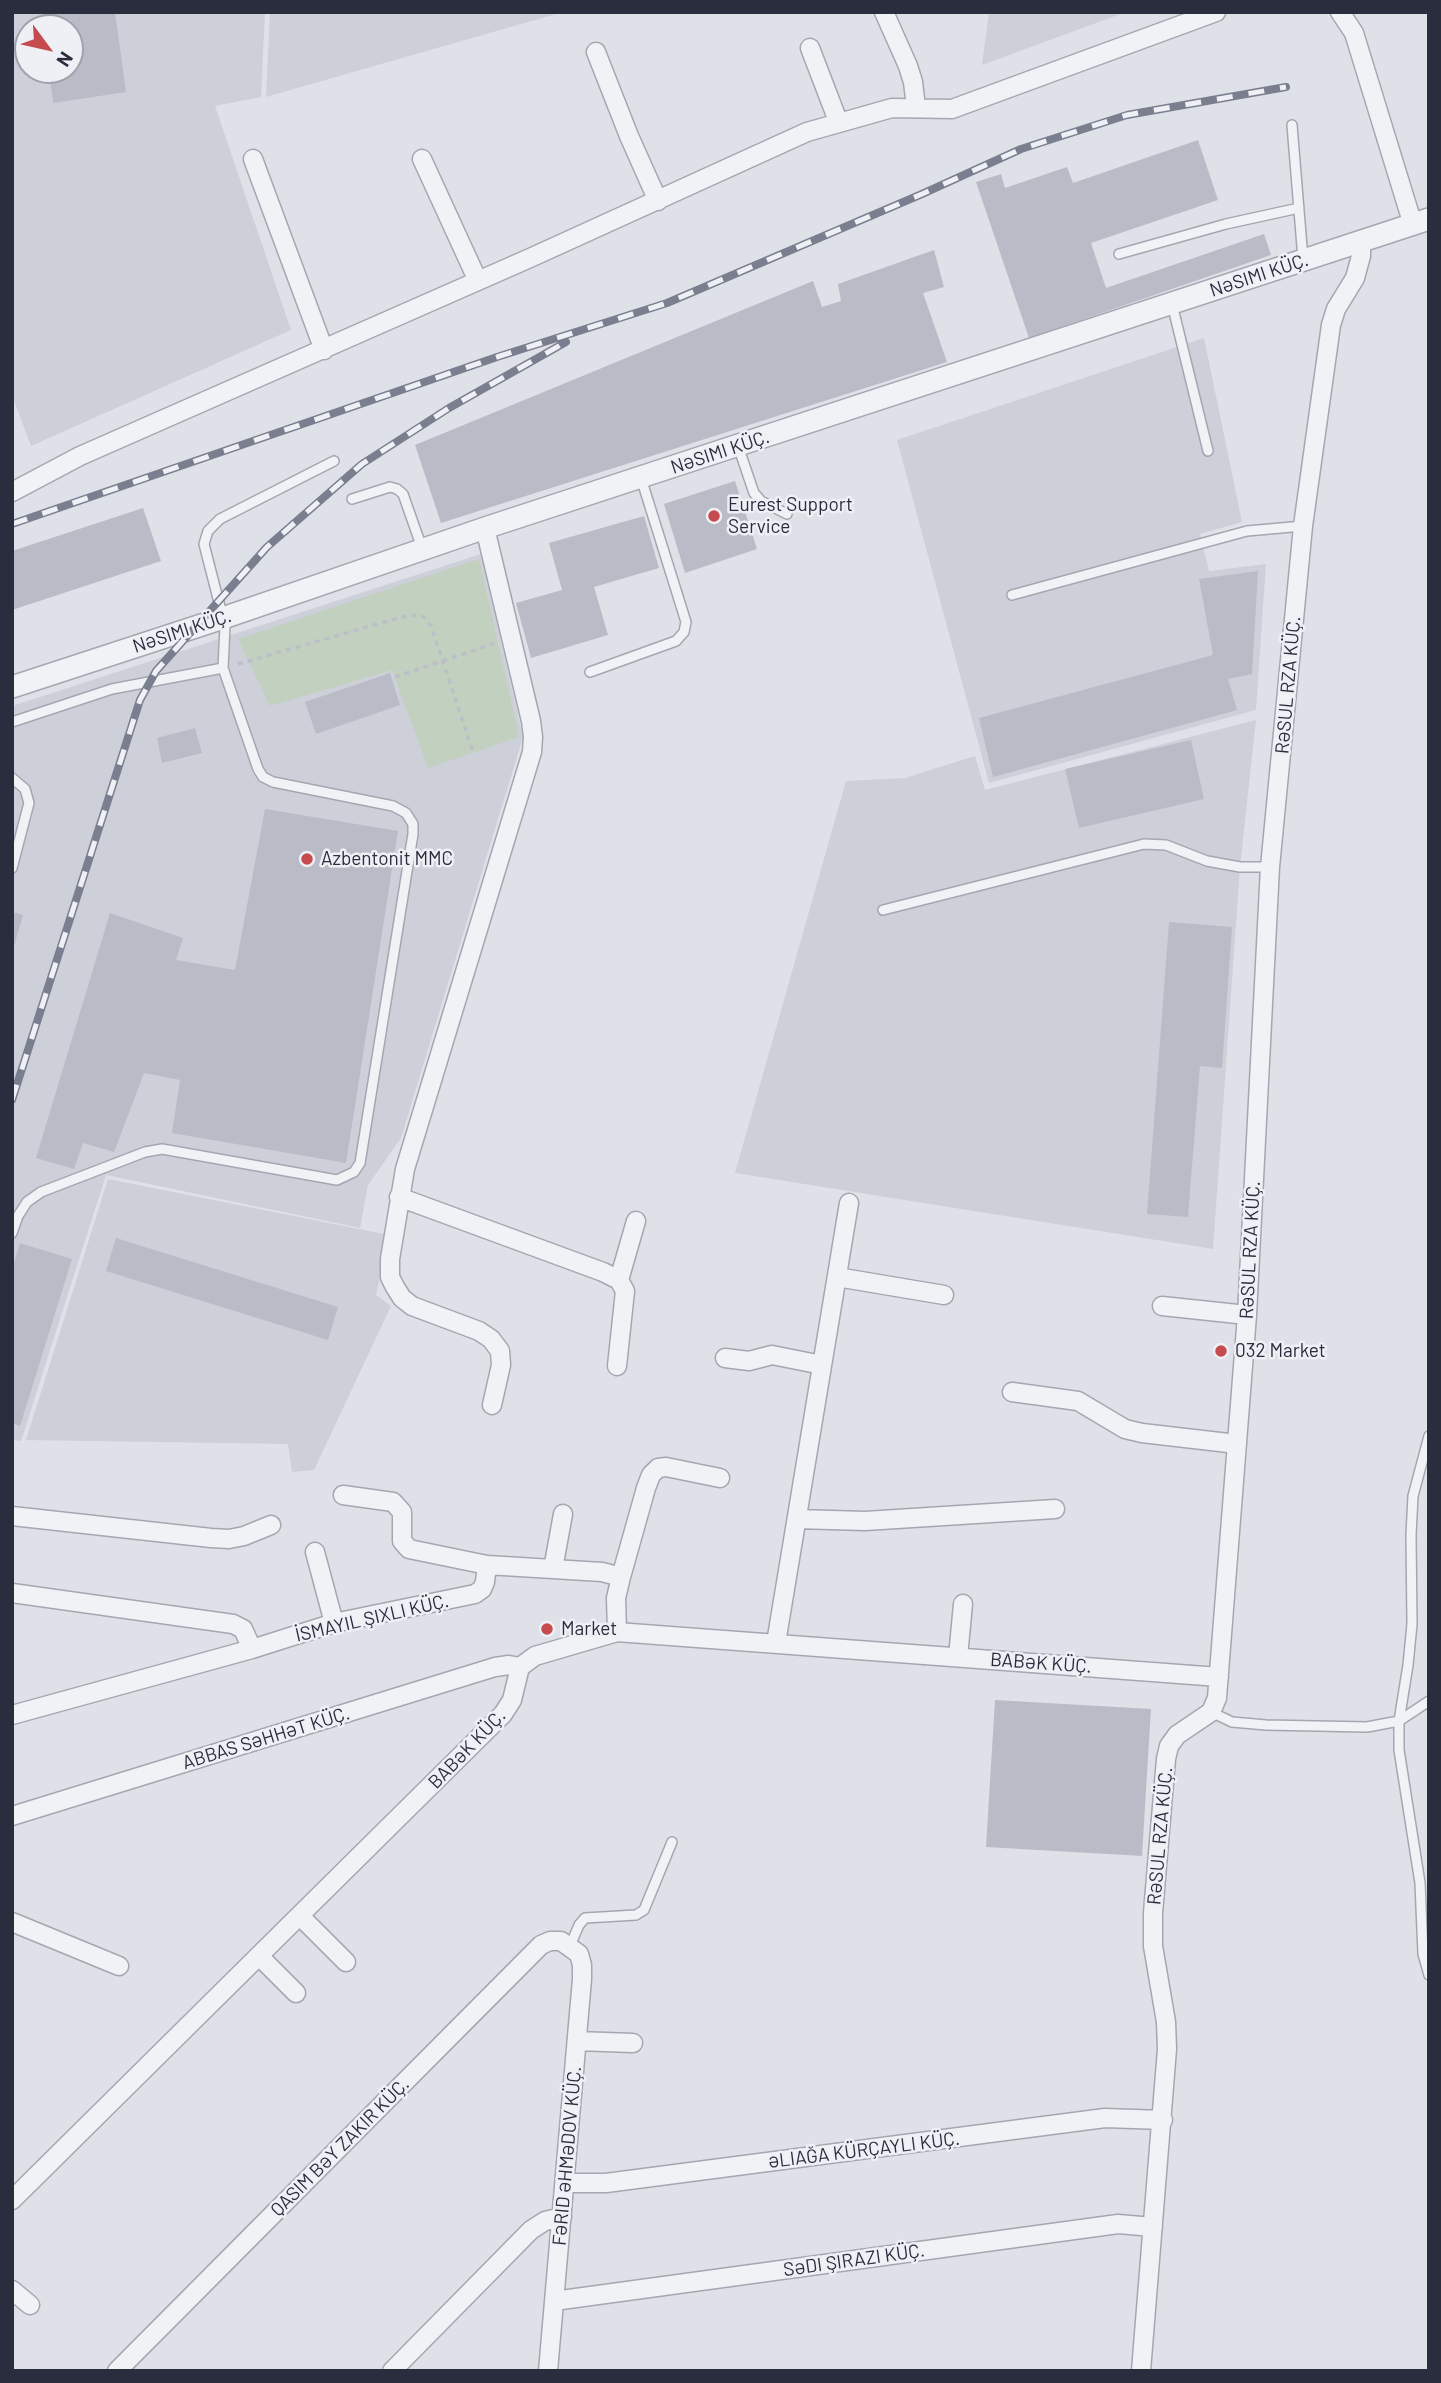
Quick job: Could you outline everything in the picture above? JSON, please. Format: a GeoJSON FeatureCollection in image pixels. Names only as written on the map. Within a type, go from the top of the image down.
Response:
{"type":"FeatureCollection","features":[{"type":"Feature","properties":{"kind":"street"},"geometry":{"type":"LineString","coordinates":[[884,12],[908,66],[916,107]]}},
{"type":"Feature","properties":{"kind":"street"},"geometry":{"type":"LineString","coordinates":[[12,492],[80,456],[324,350],[807,132],[878,110],[952,108],[1216,12]]}},
{"type":"Feature","properties":{"kind":"street"},"geometry":{"type":"LineString","coordinates":[[1340,12],[1354,33],[1421,222]]}},
{"type":"Feature","properties":{"kind":"street"},"geometry":{"type":"LineString","coordinates":[[810,48],[838,121]]}},
{"type":"Feature","properties":{"kind":"street"},"geometry":{"type":"LineString","coordinates":[[596,52],[628,136],[657,201]]}},
{"type":"Feature","properties":{"kind":"street"},"geometry":{"type":"LineString","coordinates":[[253,159],[324,350]]}},
{"type":"Feature","properties":{"kind":"street"},"geometry":{"type":"LineString","coordinates":[[422,159],[477,279]]}},
{"type":"Feature","properties":{"kind":"street","name":"NƏSIMI KÜÇ."},"geometry":{"type":"LineString","coordinates":[[12,687],[485,528],[1421,222]]}},
{"type":"Feature","properties":{"kind":"street","name":"RƏSUL RZA KÜÇ."},"geometry":{"type":"LineString","coordinates":[[1141,2371],[1163,2120],[1166,2022],[1156,1973],[1153,1924],[1166,1759],[1169,1746],[1177,1735],[1211,1712],[1217,1698],[1247,1315],[1270,867],[1303,526],[1331,325],[1336,309],[1355,278],[1361,256],[1361,241]]}},
{"type":"Feature","properties":{"kind":"street"},"geometry":{"type":"LineString","coordinates":[[485,528],[531,721],[532,752],[409,1156],[399,1197],[390,1277],[402,1298],[412,1306],[479,1331],[491,1339],[500,1352],[502,1365],[492,1405]]}},
{"type":"Feature","properties":{"kind":"street"},"geometry":{"type":"LineString","coordinates":[[399,1197],[619,1280],[625,1291],[617,1366]]}},
{"type":"Feature","properties":{"kind":"street"},"geometry":{"type":"LineString","coordinates":[[776,1643],[849,1203]]}},
{"type":"Feature","properties":{"kind":"street"},"geometry":{"type":"LineString","coordinates":[[619,1280],[636,1221]]}},
{"type":"Feature","properties":{"kind":"street"},"geometry":{"type":"LineString","coordinates":[[837,1277],[944,1295]]}},
{"type":"Feature","properties":{"kind":"street"},"geometry":{"type":"LineString","coordinates":[[1162,1306],[1247,1315]]}},
{"type":"Feature","properties":{"kind":"street"},"geometry":{"type":"LineString","coordinates":[[725,1358],[749,1361],[772,1355],[822,1365]]}},
{"type":"Feature","properties":{"kind":"street"},"geometry":{"type":"LineString","coordinates":[[1012,1392],[1078,1401],[1125,1429],[1237,1444]]}},
{"type":"Feature","properties":{"kind":"street"},"geometry":{"type":"LineString","coordinates":[[617,1632],[616,1598],[651,1475],[657,1468],[666,1467],[720,1478]]}},
{"type":"Feature","properties":{"kind":"street"},"geometry":{"type":"LineString","coordinates":[[343,1495],[393,1502],[402,1512],[402,1541],[409,1549],[486,1565],[601,1572],[621,1577]]}},
{"type":"Feature","properties":{"kind":"street"},"geometry":{"type":"LineString","coordinates":[[797,1519],[865,1521],[1055,1509]]}},
{"type":"Feature","properties":{"kind":"street"},"geometry":{"type":"LineString","coordinates":[[553,1569],[563,1514]]}},
{"type":"Feature","properties":{"kind":"street"},"geometry":{"type":"LineString","coordinates":[[12,1516],[229,1539],[271,1525]]}},
{"type":"Feature","properties":{"kind":"street"},"geometry":{"type":"LineString","coordinates":[[315,1552],[334,1623]]}},
{"type":"Feature","properties":{"kind":"street"},"geometry":{"type":"LineString","coordinates":[[12,1715],[252,1650],[334,1623],[475,1594],[482,1589],[485,1582],[486,1565]]}},
{"type":"Feature","properties":{"kind":"street"},"geometry":{"type":"LineString","coordinates":[[12,1593],[233,1624],[243,1629],[252,1650]]}},
{"type":"Feature","properties":{"kind":"street"},"geometry":{"type":"LineString","coordinates":[[958,1657],[963,1604]]}},
{"type":"Feature","properties":{"kind":"street","name":"BABƏK KÜÇ."},"geometry":{"type":"LineString","coordinates":[[12,2200],[503,1714],[512,1700],[520,1667],[535,1656],[617,1632],[1219,1677]]}},
{"type":"Feature","properties":{"kind":"street","name":"ABBAS SƏHHƏT KÜÇ."},"geometry":{"type":"LineString","coordinates":[[12,1816],[495,1667],[520,1667]]}},
{"type":"Feature","properties":{"kind":"street"},"geometry":{"type":"LineString","coordinates":[[300,1916],[346,1962]]}},
{"type":"Feature","properties":{"kind":"street"},"geometry":{"type":"LineString","coordinates":[[12,1922],[119,1966]]}},
{"type":"Feature","properties":{"kind":"street"},"geometry":{"type":"LineString","coordinates":[[117,2371],[541,1945],[561,1941],[570,1946]]}},
{"type":"Feature","properties":{"kind":"street","name":"FƏRID ƏHMƏDOV KÜÇ."},"geometry":{"type":"LineString","coordinates":[[548,2371],[582,1965],[579,1954],[570,1946]]}},
{"type":"Feature","properties":{"kind":"street"},"geometry":{"type":"LineString","coordinates":[[259,1956],[296,1993]]}},
{"type":"Feature","properties":{"kind":"street"},"geometry":{"type":"LineString","coordinates":[[577,2041],[634,2043]]}},
{"type":"Feature","properties":{"kind":"street"},"geometry":{"type":"LineString","coordinates":[[565,2183],[606,2183],[1105,2119],[1163,2120]]}},
{"type":"Feature","properties":{"kind":"street"},"geometry":{"type":"LineString","coordinates":[[392,2371],[531,2230],[545,2221],[562,2217]]}},
{"type":"Feature","properties":{"kind":"street","name":"SƏDI ŞIRAZI KÜÇ."},"geometry":{"type":"LineString","coordinates":[[554,2301],[1118,2224],[1153,2227]]}},
{"type":"Feature","properties":{"kind":"street"},"geometry":{"type":"LineString","coordinates":[[12,2290],[30,2305]]}},
{"type":"Feature","properties":{"kind":"lane"},"geometry":{"type":"LineString","coordinates":[[1292,125],[1303,261]]}},
{"type":"Feature","properties":{"kind":"lane"},"geometry":{"type":"LineString","coordinates":[[1119,254],[1226,224],[1299,208]]}},
{"type":"Feature","properties":{"kind":"lane"},"geometry":{"type":"LineString","coordinates":[[1172,304],[1208,451]]}},
{"type":"Feature","properties":{"kind":"lane"},"geometry":{"type":"LineString","coordinates":[[737,446],[754,493],[761,501],[787,514]]}},
{"type":"Feature","properties":{"kind":"lane"},"geometry":{"type":"LineString","coordinates":[[12,1233],[27,1202],[41,1192],[145,1152],[162,1149],[337,1181],[354,1172],[360,1163],[414,834],[413,824],[406,813],[393,806],[273,782],[263,777],[223,668],[225,626],[204,544],[208,531],[220,519],[334,461]]}},
{"type":"Feature","properties":{"kind":"lane"},"geometry":{"type":"LineString","coordinates":[[590,672],[676,641],[684,632],[686,622],[641,478]]}},
{"type":"Feature","properties":{"kind":"lane"},"geometry":{"type":"LineString","coordinates":[[352,499],[390,487],[397,489],[403,494],[423,550]]}},
{"type":"Feature","properties":{"kind":"lane"},"geometry":{"type":"LineString","coordinates":[[1012,595],[1247,531],[1303,526]]}},
{"type":"Feature","properties":{"kind":"lane"},"geometry":{"type":"LineString","coordinates":[[12,722],[112,689],[223,668]]}},
{"type":"Feature","properties":{"kind":"lane"},"geometry":{"type":"LineString","coordinates":[[12,778],[25,789],[29,803],[12,868]]}},
{"type":"Feature","properties":{"kind":"lane"},"geometry":{"type":"LineString","coordinates":[[883,910],[1144,844],[1166,845],[1207,861],[1270,867]]}},
{"type":"Feature","properties":{"kind":"lane"},"geometry":{"type":"LineString","coordinates":[[1429,1436],[1413,1496],[1412,1624],[1399,1721],[1399,1750],[1420,1883],[1423,1954],[1429,1975]]}},
{"type":"Feature","properties":{"kind":"lane"},"geometry":{"type":"LineString","coordinates":[[1211,1712],[1233,1722],[1367,1727],[1399,1721],[1429,1702]]}},
{"type":"Feature","properties":{"kind":"lane"},"geometry":{"type":"LineString","coordinates":[[570,1946],[585,1918],[636,1915],[644,1910],[672,1842]]}},
{"type":"Feature","properties":{"kind":"path"},"geometry":{"type":"LineString","coordinates":[[223,668],[416,615],[424,618],[431,626],[473,752]]}},
{"type":"Feature","properties":{"kind":"path"},"geometry":{"type":"LineString","coordinates":[[395,677],[512,638]]}},
{"type":"Feature","properties":{"kind":"shaded area"},"geometry":{"type":"Polygon","coordinates":[[[12,12],[265,12],[261,97],[215,106],[291,330],[31,446],[12,395],[12,12]]]}},
{"type":"Feature","properties":{"kind":"shaded area"},"geometry":{"type":"Polygon","coordinates":[[[270,12],[563,12],[266,97],[270,12]]]}},
{"type":"Feature","properties":{"kind":"shaded area"},"geometry":{"type":"Polygon","coordinates":[[[989,12],[1126,12],[982,65],[989,12]]]}},
{"type":"Feature","properties":{"kind":"shaded area"},"geometry":{"type":"Polygon","coordinates":[[[1204,338],[1242,522],[1200,534],[1209,571],[1266,564],[1256,710],[989,783],[897,440],[1204,338]]]}},
{"type":"Feature","properties":{"kind":"shaded area"},"geometry":{"type":"Polygon","coordinates":[[[481,554],[523,737],[401,1138],[368,1185],[360,1228],[106,1175],[21,1441],[12,1440],[12,706],[481,554]]]}},
{"type":"Feature","properties":{"kind":"shaded area"},"geometry":{"type":"Polygon","coordinates":[[[1256,720],[1240,867],[1213,1249],[735,1173],[846,781],[905,778],[975,756],[985,790],[1256,720]]]}},
{"type":"Feature","properties":{"kind":"shaded area"},"geometry":{"type":"Polygon","coordinates":[[[108,1179],[389,1235],[376,1295],[391,1306],[314,1470],[292,1472],[288,1444],[26,1440],[108,1179]]]}},
{"type":"Feature","properties":{"kind":"green space"},"geometry":{"type":"Polygon","coordinates":[[[479,559],[519,737],[428,768],[392,670],[270,706],[238,639],[479,559]]]}},
{"type":"Feature","properties":{"kind":"building"},"geometry":{"type":"Polygon","coordinates":[[[115,12],[126,92],[53,103],[51,84],[84,84],[84,14],[41,14],[115,12]]]}},
{"type":"Feature","properties":{"kind":"building"},"geometry":{"type":"Polygon","coordinates":[[[1198,140],[1218,200],[1091,243],[1106,288],[1264,234],[1271,255],[1029,338],[976,182],[1001,174],[1005,188],[1067,167],[1073,183],[1198,140]]]}},
{"type":"Feature","properties":{"kind":"building"},"geometry":{"type":"Polygon","coordinates":[[[934,250],[944,287],[923,293],[947,362],[441,523],[415,445],[813,281],[822,307],[841,301],[838,284],[934,250]]]}},
{"type":"Feature","properties":{"kind":"building"},"geometry":{"type":"Polygon","coordinates":[[[735,481],[757,549],[685,573],[664,504],[735,481]]]}},
{"type":"Feature","properties":{"kind":"building"},"geometry":{"type":"Polygon","coordinates":[[[143,508],[161,561],[12,610],[12,551],[143,508]]]}},
{"type":"Feature","properties":{"kind":"building"},"geometry":{"type":"Polygon","coordinates":[[[644,516],[659,568],[594,587],[608,635],[531,658],[516,603],[562,590],[549,543],[644,516]]]}},
{"type":"Feature","properties":{"kind":"building"},"geometry":{"type":"Polygon","coordinates":[[[1258,571],[1252,674],[1228,679],[1237,710],[993,777],[979,718],[1213,655],[1199,579],[1258,571]]]}},
{"type":"Feature","properties":{"kind":"building"},"geometry":{"type":"Polygon","coordinates":[[[390,673],[400,705],[316,734],[305,702],[390,673]]]}},
{"type":"Feature","properties":{"kind":"building"},"geometry":{"type":"Polygon","coordinates":[[[195,728],[202,753],[162,763],[157,738],[195,728]]]}},
{"type":"Feature","properties":{"kind":"building"},"geometry":{"type":"Polygon","coordinates":[[[1191,740],[1204,799],[1079,828],[1065,769],[1191,740]]]}},
{"type":"Feature","properties":{"kind":"building"},"geometry":{"type":"Polygon","coordinates":[[[265,809],[398,831],[346,1163],[172,1133],[180,1080],[144,1073],[114,1152],[83,1143],[74,1169],[36,1158],[110,913],[183,938],[176,960],[235,970],[265,809]]]}},
{"type":"Feature","properties":{"kind":"building"},"geometry":{"type":"Polygon","coordinates":[[[12,912],[23,915],[13,950],[12,949],[12,912]]]}},
{"type":"Feature","properties":{"kind":"building"},"geometry":{"type":"Polygon","coordinates":[[[1169,922],[1232,927],[1222,1068],[1200,1066],[1188,1217],[1147,1214],[1169,922]]]}},
{"type":"Feature","properties":{"kind":"building"},"geometry":{"type":"Polygon","coordinates":[[[116,1238],[338,1307],[328,1340],[106,1271],[116,1238]]]}},
{"type":"Feature","properties":{"kind":"building"},"geometry":{"type":"Polygon","coordinates":[[[20,1243],[72,1259],[20,1426],[12,1423],[12,1270],[20,1243]]]}},
{"type":"Feature","properties":{"kind":"building"},"geometry":{"type":"Polygon","coordinates":[[[995,1700],[1151,1709],[1142,1856],[986,1847],[995,1700]]]}},
{"type":"Feature","properties":{"kind":"railway"},"geometry":{"type":"LineString","coordinates":[[12,524],[497,357],[667,303],[1021,149],[1127,115],[1286,87]]}},
{"type":"Feature","properties":{"kind":"railway"},"geometry":{"type":"LineString","coordinates":[[12,1100],[140,700],[156,671],[267,547],[362,464],[449,408],[566,342]]}},
{"type":"Feature","properties":{"kind":"place","name":"Eurest Support Service"},"geometry":{"type":"Point","coordinates":[714,516]}},
{"type":"Feature","properties":{"kind":"place","name":"Azbentonit MMC"},"geometry":{"type":"Point","coordinates":[307,859]}},
{"type":"Feature","properties":{"kind":"place","name":"032 Market"},"geometry":{"type":"Point","coordinates":[1221,1351]}},
{"type":"Feature","properties":{"kind":"place","name":"Market"},"geometry":{"type":"Point","coordinates":[547,1629]}}]}
